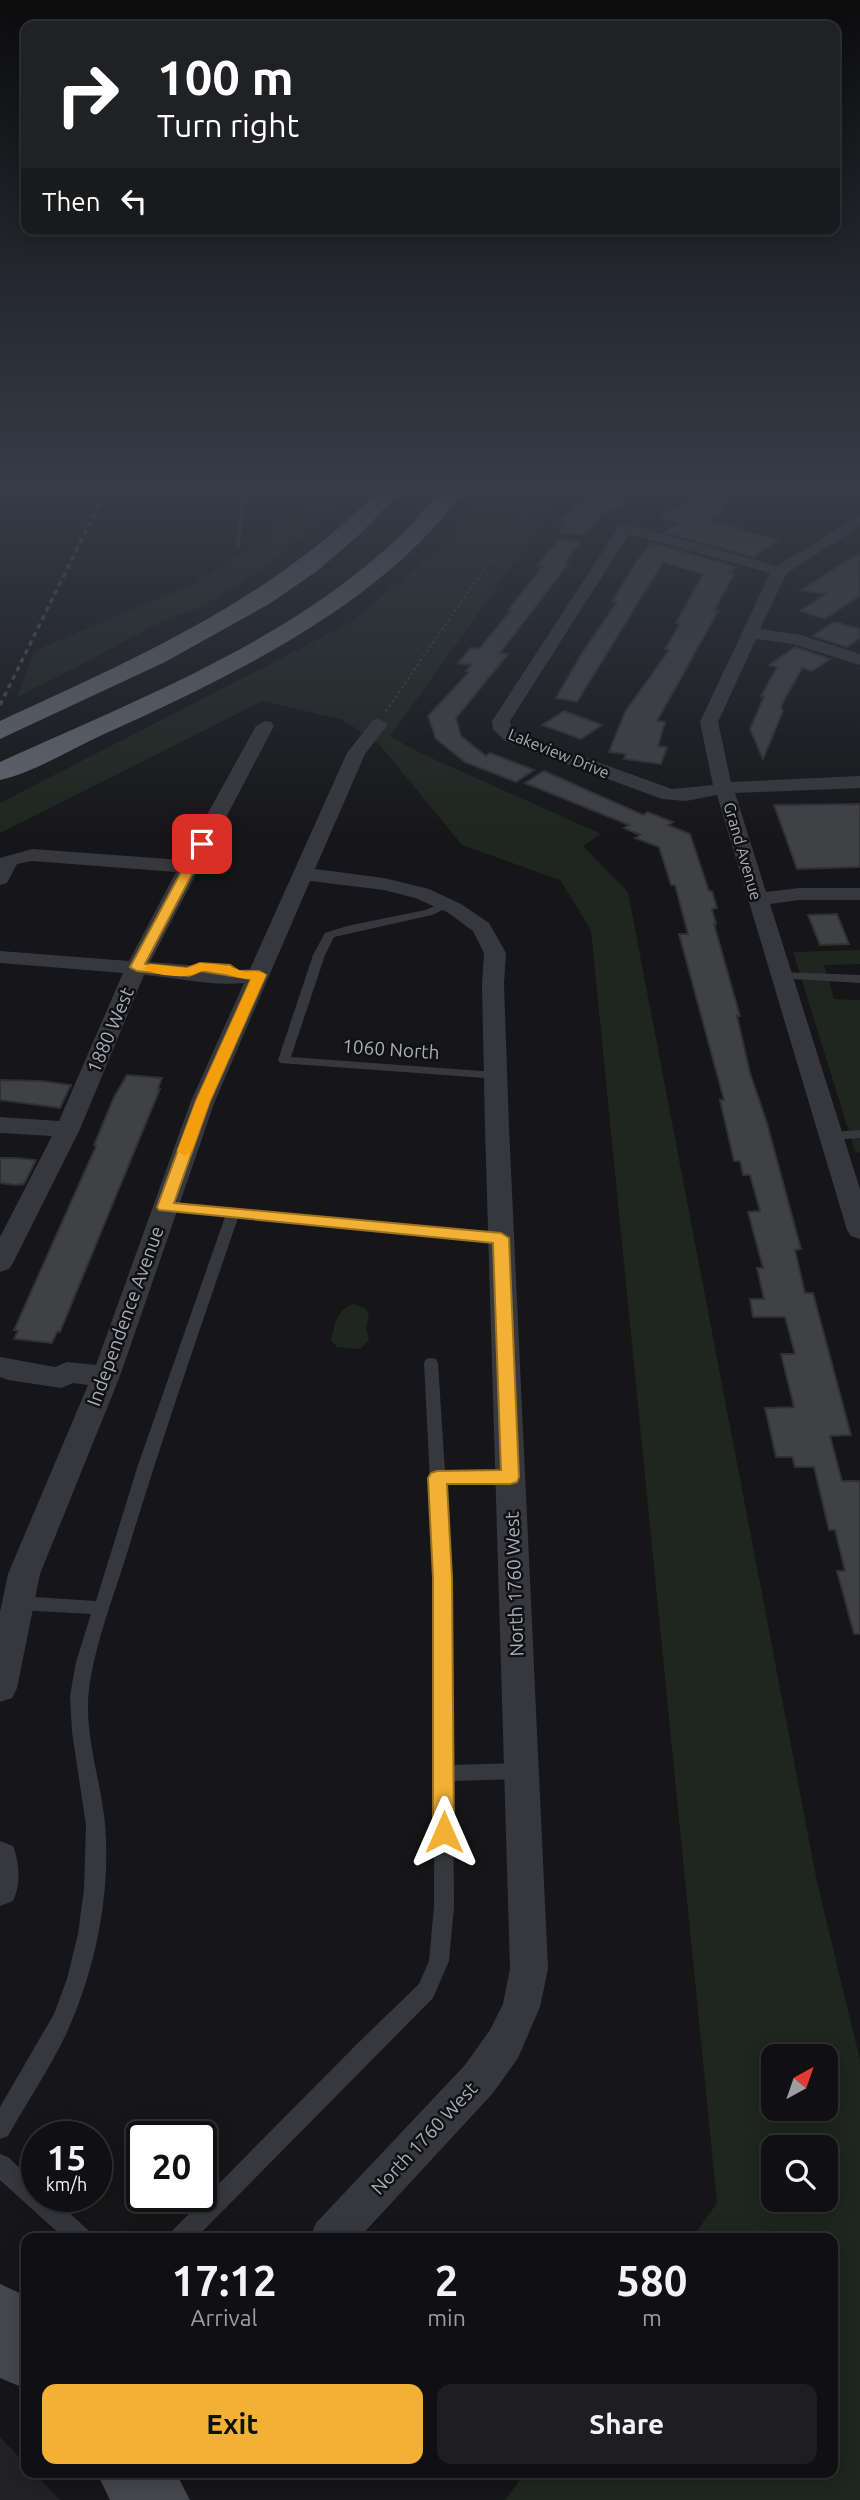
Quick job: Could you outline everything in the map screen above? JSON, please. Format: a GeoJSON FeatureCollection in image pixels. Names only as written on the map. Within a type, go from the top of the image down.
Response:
{"type":"FeatureCollection","features":[{"type":"Feature","properties":{"kind":"highway"},"geometry":{"type":"LineString","coordinates":[[0,731],[167,651],[245,607]]}},
{"type":"Feature","properties":{"kind":"highway"},"geometry":{"type":"LineString","coordinates":[[0,772],[207,673],[322,607]]}},
{"type":"Feature","properties":{"kind":"main road"},"geometry":{"type":"LineString","coordinates":[[136,2478],[156,2500]]}},
{"type":"Feature","properties":{"kind":"street","name":"Lakeview Drive"},"geometry":{"type":"LineString","coordinates":[[574,607],[501,721],[502,729],[511,737],[662,794],[688,796],[724,788]]}},
{"type":"Feature","properties":{"kind":"street","name":"Grand Avenue"},"geometry":{"type":"LineString","coordinates":[[763,607],[709,722],[710,739],[860,1230]]}},
{"type":"Feature","properties":{"kind":"street"},"geometry":{"type":"LineString","coordinates":[[752,633],[795,639],[860,660]]}},
{"type":"Feature","properties":{"kind":"street","name":"Independence Avenue"},"geometry":{"type":"LineString","coordinates":[[0,1688],[24,1574],[106,1376],[247,975],[302,874],[356,753],[379,724]]}},
{"type":"Feature","properties":{"kind":"street","name":"1880 West"},"geometry":{"type":"LineString","coordinates":[[0,1263],[68,1129],[137,967],[265,726]]}},
{"type":"Feature","properties":{"kind":"street"},"geometry":{"type":"LineString","coordinates":[[724,788],[860,782]]}},
{"type":"Feature","properties":{"kind":"street"},"geometry":{"type":"LineString","coordinates":[[0,879],[9,860],[32,855],[190,867]]}},
{"type":"Feature","properties":{"kind":"street","name":"North 1760 West"},"geometry":{"type":"LineString","coordinates":[[302,874],[384,884],[422,893],[447,904],[482,928],[495,953],[495,1076],[529,1969],[521,2007],[504,2044],[479,2079],[336,2233]]}},
{"type":"Feature","properties":{"kind":"street"},"geometry":{"type":"LineString","coordinates":[[757,898],[799,894],[860,894]]}},
{"type":"Feature","properties":{"kind":"street"},"geometry":{"type":"LineString","coordinates":[[0,957],[189,972],[195,976],[227,978],[247,975]]}},
{"type":"Feature","properties":{"kind":"street"},"geometry":{"type":"LineString","coordinates":[[0,1125],[68,1129]]}},
{"type":"Feature","properties":{"kind":"street"},"geometry":{"type":"LineString","coordinates":[[7,1367],[18,1373],[61,1378],[67,1372],[106,1376]]}},
{"type":"Feature","properties":{"kind":"street"},"geometry":{"type":"LineString","coordinates":[[0,1858],[0,1889]]}},
{"type":"Feature","properties":{"kind":"lane","name":"1060 North"},"geometry":{"type":"LineString","coordinates":[[447,904],[428,913],[400,920],[337,931],[324,941],[285,1060],[495,1076]]}},
{"type":"Feature","properties":{"kind":"lane"},"geometry":{"type":"LineString","coordinates":[[781,976],[860,979]]}},
{"type":"Feature","properties":{"kind":"lane"},"geometry":{"type":"LineString","coordinates":[[831,1136],[860,1134]]}},
{"type":"Feature","properties":{"kind":"lane"},"geometry":{"type":"LineString","coordinates":[[164,1207],[501,1238]]}},
{"type":"Feature","properties":{"kind":"lane"},"geometry":{"type":"LineString","coordinates":[[0,2128],[60,2023],[74,1989],[85,1947],[92,1904],[96,1843],[93,1791],[80,1730],[79,1696],[86,1661],[146,1465],[233,1213]]}},
{"type":"Feature","properties":{"kind":"lane"},"geometry":{"type":"LineString","coordinates":[[186,2233],[426,1991],[439,1961],[444,1907],[443,1578],[431,1363]]}},
{"type":"Feature","properties":{"kind":"lane"},"geometry":{"type":"LineString","coordinates":[[437,1478],[510,1477]]}},
{"type":"Feature","properties":{"kind":"lane"},"geometry":{"type":"LineString","coordinates":[[18,1603],[102,1608]]}},
{"type":"Feature","properties":{"kind":"lane"},"geometry":{"type":"LineString","coordinates":[[443,1773],[522,1771]]}},
{"type":"Feature","properties":{"kind":"lane"},"geometry":{"type":"LineString","coordinates":[[0,2165],[75,2233]]}},
{"type":"Feature","properties":{"kind":"path"},"geometry":{"type":"LineString","coordinates":[[379,724],[458,607]]}},
{"type":"Feature","properties":{"kind":"shaded area"},"geometry":{"type":"Polygon","coordinates":[[[140,607],[199,607],[168,618],[17,697],[34,651],[140,607]]]}},
{"type":"Feature","properties":{"kind":"shaded area"},"geometry":{"type":"Polygon","coordinates":[[[369,607],[483,607],[390,736],[418,752],[601,834],[583,846],[628,892],[817,1882],[860,2060],[860,2500],[505,2500],[521,2478],[838,2478],[838,2233],[696,2233],[717,2203],[591,930],[560,880],[462,845],[380,745],[343,720],[263,701],[0,833],[0,803],[350,623],[369,607]]]}},
{"type":"Feature","properties":{"kind":"shaded area"},"geometry":{"type":"Polygon","coordinates":[[[860,950],[860,964],[824,965],[834,999],[860,1000],[860,1153],[855,1151],[793,952],[860,950]]]}},
{"type":"Feature","properties":{"kind":"shaded area"},"geometry":{"type":"Polygon","coordinates":[[[354,1304],[366,1309],[369,1314],[366,1328],[369,1340],[360,1349],[337,1347],[331,1340],[336,1323],[340,1313],[354,1304]]]}},
{"type":"Feature","properties":{"kind":"shaded area"},"geometry":{"type":"Polygon","coordinates":[[[0,2437],[21,2459],[21,2478],[39,2478],[60,2500],[0,2500],[0,2437]]]}},
{"type":"Feature","properties":{"kind":"building"},"geometry":{"type":"Polygon","coordinates":[[[511,607],[536,607],[500,653],[508,654],[456,718],[461,736],[486,756],[490,753],[534,770],[516,782],[465,762],[436,739],[428,716],[469,672],[466,671],[471,665],[458,663],[470,648],[479,649],[511,610],[508,610],[511,607]]]}},
{"type":"Feature","properties":{"kind":"building"},"geometry":{"type":"Polygon","coordinates":[[[614,607],[636,607],[577,702],[556,698],[614,607]]]}},
{"type":"Feature","properties":{"kind":"building"},"geometry":{"type":"Polygon","coordinates":[[[685,607],[716,607],[714,611],[718,611],[657,721],[665,722],[658,746],[667,747],[661,764],[624,759],[626,754],[609,752],[625,712],[669,650],[665,649],[680,624],[676,623],[685,607]]]}},
{"type":"Feature","properties":{"kind":"building"},"geometry":{"type":"Polygon","coordinates":[[[807,607],[843,607],[825,619],[800,611],[807,607]]]}},
{"type":"Feature","properties":{"kind":"building"},"geometry":{"type":"Polygon","coordinates":[[[834,622],[860,629],[860,638],[847,647],[813,636],[834,622]]]}},
{"type":"Feature","properties":{"kind":"building"},"geometry":{"type":"Polygon","coordinates":[[[795,647],[830,659],[812,671],[802,668],[781,706],[783,711],[763,759],[750,729],[764,697],[761,696],[777,667],[769,665],[795,647]]]}},
{"type":"Feature","properties":{"kind":"building"},"geometry":{"type":"Polygon","coordinates":[[[564,711],[602,725],[581,739],[542,725],[564,711]]]}},
{"type":"Feature","properties":{"kind":"building"},"geometry":{"type":"Polygon","coordinates":[[[544,771],[643,815],[648,812],[673,822],[668,825],[690,834],[709,891],[712,891],[717,908],[712,909],[714,924],[740,1016],[737,1016],[750,1073],[767,1123],[801,1249],[795,1250],[805,1293],[813,1293],[851,1435],[830,1436],[842,1481],[860,1481],[860,1634],[854,1634],[837,1571],[845,1571],[835,1530],[829,1530],[814,1467],[795,1467],[792,1457],[776,1457],[765,1408],[794,1407],[781,1354],[795,1354],[785,1317],[753,1317],[750,1299],[764,1299],[757,1268],[763,1268],[748,1212],[760,1211],[750,1175],[743,1175],[740,1161],[734,1161],[720,1100],[724,1100],[679,934],[688,934],[675,885],[671,885],[659,847],[635,838],[640,835],[624,828],[629,825],[525,783],[544,771]]]}},
{"type":"Feature","properties":{"kind":"building"},"geometry":{"type":"Polygon","coordinates":[[[860,804],[860,867],[797,869],[774,805],[860,804]]]}},
{"type":"Feature","properties":{"kind":"building"},"geometry":{"type":"Polygon","coordinates":[[[837,914],[849,944],[820,945],[808,915],[837,914]]]}},
{"type":"Feature","properties":{"kind":"building"},"geometry":{"type":"Polygon","coordinates":[[[127,1075],[162,1078],[160,1089],[60,1332],[57,1332],[52,1343],[14,1339],[18,1331],[14,1330],[96,1146],[94,1145],[114,1097],[127,1075]]]}},
{"type":"Feature","properties":{"kind":"building"},"geometry":{"type":"Polygon","coordinates":[[[0,1080],[71,1085],[60,1108],[0,1100],[0,1080]]]}},
{"type":"Feature","properties":{"kind":"building"},"geometry":{"type":"Polygon","coordinates":[[[0,1158],[36,1160],[24,1184],[15,1185],[0,1183],[0,1158]]]}},
{"type":"Feature","properties":{"kind":"railway"},"geometry":{"type":"LineString","coordinates":[[0,705],[48,607]]}},
{"type":"Feature","properties":{"kind":"slow traffic"},"geometry":{"type":"LineString","coordinates":[[150,968],[189,972],[200,967],[230,969],[236,975],[259,975],[203,1101],[185,1151]]}},
{"type":"Feature","properties":{"kind":"route"},"geometry":{"type":"LineString","coordinates":[[202,844],[137,967],[189,972],[200,967],[230,969],[236,975],[259,975],[203,1101],[164,1207],[501,1238],[510,1477],[437,1478],[443,1578],[444,1832]]}}]}
